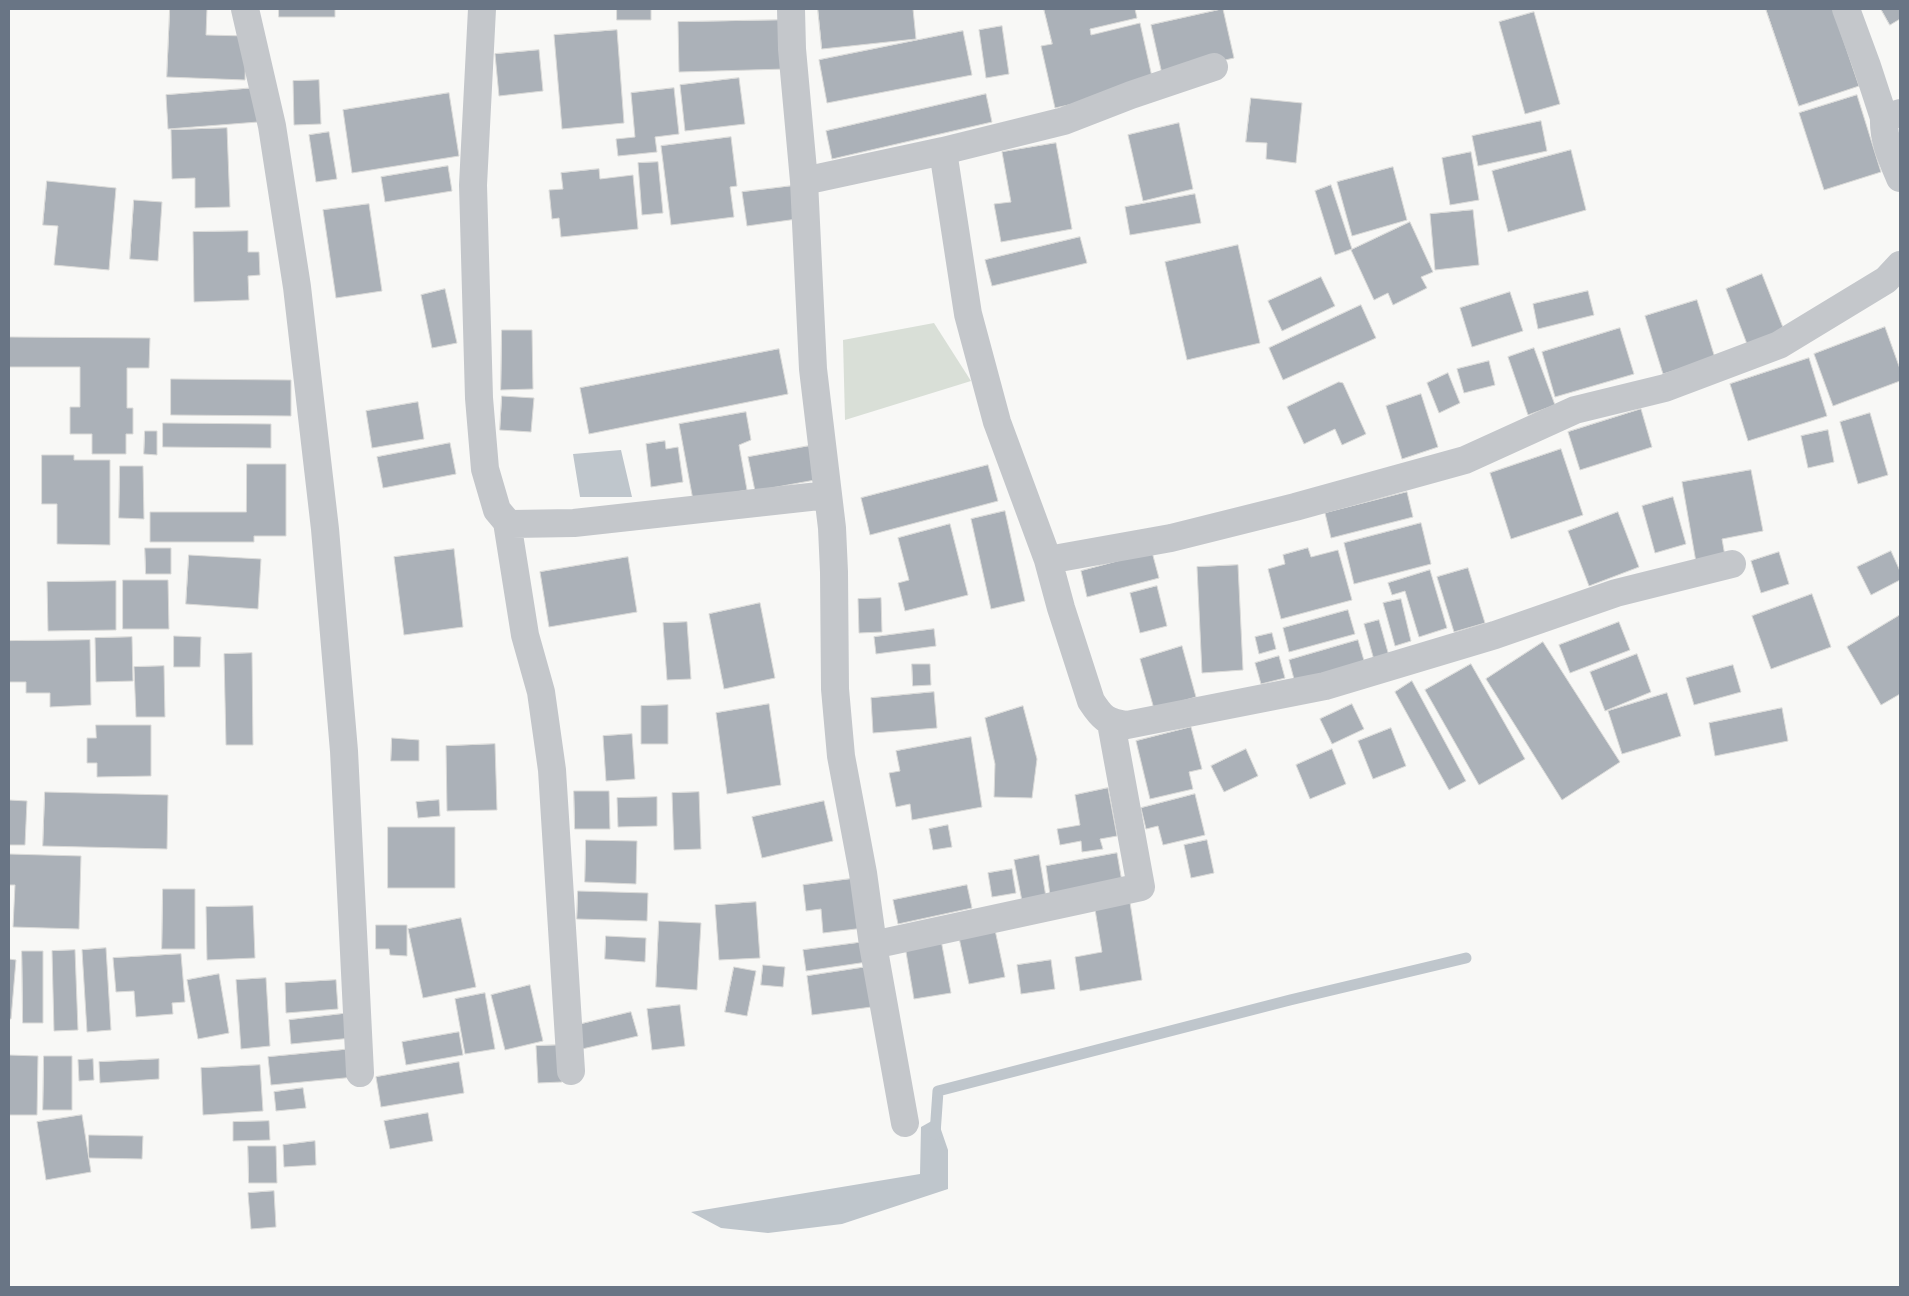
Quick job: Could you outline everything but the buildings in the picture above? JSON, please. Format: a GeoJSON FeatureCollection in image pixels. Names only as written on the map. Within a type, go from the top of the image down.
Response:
{"type":"FeatureCollection","features":[{"type":"Feature","properties":{"kind":"street"},"geometry":{"type":"LineString","coordinates":[[245,9],[274,135],[297,287],[326,529],[344,751],[360,1073]]}},
{"type":"Feature","properties":{"kind":"street"},"geometry":{"type":"LineString","coordinates":[[482,9],[474,185],[479,398],[485,469],[497,510],[507,522],[512,524],[574,523],[828,495]]}},
{"type":"Feature","properties":{"kind":"street"},"geometry":{"type":"LineString","coordinates":[[791,9],[792,49],[804,181],[813,369],[832,528],[835,689],[841,756],[864,873],[873,945],[904,1123]]}},
{"type":"Feature","properties":{"kind":"street"},"geometry":{"type":"LineString","coordinates":[[1846,9],[1867,66],[1892,116],[1885,140],[1900,178]]}},
{"type":"Feature","properties":{"kind":"street"},"geometry":{"type":"LineString","coordinates":[[804,181],[943,152],[1064,121],[1131,95],[1214,67]]}},
{"type":"Feature","properties":{"kind":"street"},"geometry":{"type":"LineString","coordinates":[[943,152],[968,314],[997,422],[1048,560],[1061,608],[1091,701],[1099,714],[1111,723],[1127,725],[1324,686],[1495,635],[1616,593],[1732,564]]}},
{"type":"Feature","properties":{"kind":"street"},"geometry":{"type":"LineString","coordinates":[[1048,560],[1171,538],[1295,507],[1465,460],[1575,410],[1664,388],[1779,345],[1886,280],[1900,265]]}},
{"type":"Feature","properties":{"kind":"street"},"geometry":{"type":"LineString","coordinates":[[507,522],[525,635],[541,692],[552,770],[571,1071]]}},
{"type":"Feature","properties":{"kind":"street"},"geometry":{"type":"LineString","coordinates":[[873,945],[1141,887],[1111,723]]}},
{"type":"Feature","properties":{"kind":"shaded area"},"geometry":{"type":"Polygon","coordinates":[[[934,323],[971,381],[845,420],[843,340],[934,323]]]}},
{"type":"Feature","properties":{"kind":"shaded area"},"geometry":{"type":"Polygon","coordinates":[[[621,450],[632,497],[580,497],[573,454],[621,450]]]}},
{"type":"Feature","properties":{"kind":"shaded area"},"geometry":{"type":"Polygon","coordinates":[[[937,1118],[948,1150],[948,1189],[842,1224],[768,1233],[721,1228],[691,1212],[920,1174],[921,1127],[937,1118]]]}},
{"type":"Feature","properties":{"kind":"waterway"},"geometry":{"type":"LineString","coordinates":[[935,1134],[938,1091],[1290,1000],[1466,958]]}}]}
